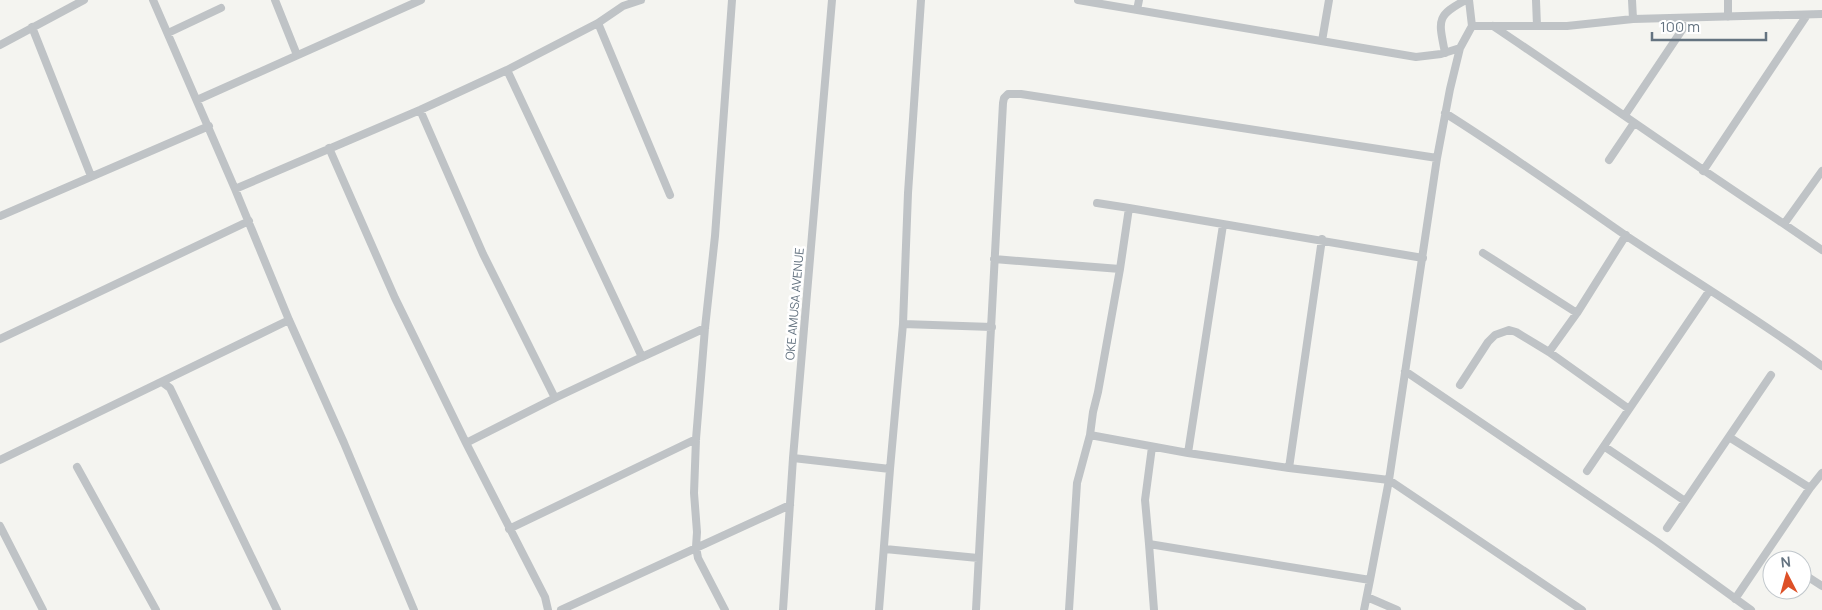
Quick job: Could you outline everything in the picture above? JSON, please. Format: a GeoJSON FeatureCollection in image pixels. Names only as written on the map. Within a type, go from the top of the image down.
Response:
{"type":"FeatureCollection","features":[{"type":"Feature","properties":{"kind":"street"},"geometry":{"type":"LineString","coordinates":[[0,45],[84,0]]}},
{"type":"Feature","properties":{"kind":"street"},"geometry":{"type":"LineString","coordinates":[[153,0],[209,126],[289,320],[344,443],[414,610]]}},
{"type":"Feature","properties":{"kind":"street"},"geometry":{"type":"LineString","coordinates":[[275,0],[297,55]]}},
{"type":"Feature","properties":{"kind":"street"},"geometry":{"type":"LineString","coordinates":[[197,100],[421,0]]}},
{"type":"Feature","properties":{"kind":"street"},"geometry":{"type":"LineString","coordinates":[[235,189],[420,110],[507,70],[598,23],[623,6],[641,0]]}},
{"type":"Feature","properties":{"kind":"street"},"geometry":{"type":"LineString","coordinates":[[725,610],[698,558],[694,493],[696,439],[716,227],[732,0]]}},
{"type":"Feature","properties":{"kind":"street","name":"OKE AMUSA AVENUE"},"geometry":{"type":"LineString","coordinates":[[783,610],[793,458],[832,0]]}},
{"type":"Feature","properties":{"kind":"street"},"geometry":{"type":"LineString","coordinates":[[880,610],[903,324],[908,193],[921,0]]}},
{"type":"Feature","properties":{"kind":"street"},"geometry":{"type":"LineString","coordinates":[[1078,0],[1416,57],[1460,48]]}},
{"type":"Feature","properties":{"kind":"street"},"geometry":{"type":"LineString","coordinates":[[1137,10],[1139,0]]}},
{"type":"Feature","properties":{"kind":"street"},"geometry":{"type":"LineString","coordinates":[[1322,41],[1329,0]]}},
{"type":"Feature","properties":{"kind":"street"},"geometry":{"type":"LineString","coordinates":[[1364,610],[1389,480],[1445,113],[1460,48],[1472,26],[1467,0],[1446,11],[1441,20],[1445,52]]}},
{"type":"Feature","properties":{"kind":"street"},"geometry":{"type":"LineString","coordinates":[[1536,0],[1537,26]]}},
{"type":"Feature","properties":{"kind":"street"},"geometry":{"type":"LineString","coordinates":[[1632,0],[1633,19]]}},
{"type":"Feature","properties":{"kind":"street"},"geometry":{"type":"LineString","coordinates":[[1728,0],[1728,17]]}},
{"type":"Feature","properties":{"kind":"street"},"geometry":{"type":"LineString","coordinates":[[168,33],[221,8]]}},
{"type":"Feature","properties":{"kind":"street"},"geometry":{"type":"LineString","coordinates":[[1472,26],[1567,26],[1633,19],[1822,14]]}},
{"type":"Feature","properties":{"kind":"street"},"geometry":{"type":"LineString","coordinates":[[1703,171],[1807,15]]}},
{"type":"Feature","properties":{"kind":"street"},"geometry":{"type":"LineString","coordinates":[[1624,115],[1690,18]]}},
{"type":"Feature","properties":{"kind":"street"},"geometry":{"type":"LineString","coordinates":[[598,23],[670,195]]}},
{"type":"Feature","properties":{"kind":"street"},"geometry":{"type":"LineString","coordinates":[[1493,26],[1703,171],[1822,250]]}},
{"type":"Feature","properties":{"kind":"street"},"geometry":{"type":"LineString","coordinates":[[32,27],[90,176]]}},
{"type":"Feature","properties":{"kind":"street"},"geometry":{"type":"LineString","coordinates":[[507,70],[642,357]]}},
{"type":"Feature","properties":{"kind":"street"},"geometry":{"type":"LineString","coordinates":[[976,610],[1003,103],[1008,94],[1021,94],[1437,158]]}},
{"type":"Feature","properties":{"kind":"street"},"geometry":{"type":"LineString","coordinates":[[420,110],[483,254],[555,398]]}},
{"type":"Feature","properties":{"kind":"street"},"geometry":{"type":"LineString","coordinates":[[1445,113],[1501,148],[1626,235],[1790,342],[1822,366]]}},
{"type":"Feature","properties":{"kind":"street"},"geometry":{"type":"LineString","coordinates":[[1609,160],[1634,123]]}},
{"type":"Feature","properties":{"kind":"street"},"geometry":{"type":"LineString","coordinates":[[1,213],[209,126]]}},
{"type":"Feature","properties":{"kind":"street"},"geometry":{"type":"LineString","coordinates":[[329,148],[395,298],[509,529],[545,597],[548,610]]}},
{"type":"Feature","properties":{"kind":"street"},"geometry":{"type":"LineString","coordinates":[[1784,224],[1822,171]]}},
{"type":"Feature","properties":{"kind":"street"},"geometry":{"type":"LineString","coordinates":[[1097,203],[1223,225],[1322,239],[1423,258]]}},
{"type":"Feature","properties":{"kind":"street"},"geometry":{"type":"LineString","coordinates":[[1069,610],[1077,484],[1090,435],[1129,208]]}},
{"type":"Feature","properties":{"kind":"street"},"geometry":{"type":"LineString","coordinates":[[0,339],[249,221]]}},
{"type":"Feature","properties":{"kind":"street"},"geometry":{"type":"LineString","coordinates":[[1188,453],[1223,225]]}},
{"type":"Feature","properties":{"kind":"street"},"geometry":{"type":"LineString","coordinates":[[1549,352],[1578,313],[1626,235]]}},
{"type":"Feature","properties":{"kind":"street"},"geometry":{"type":"LineString","coordinates":[[1289,468],[1322,239]]}},
{"type":"Feature","properties":{"kind":"street"},"geometry":{"type":"LineString","coordinates":[[1483,254],[1578,313]]}},
{"type":"Feature","properties":{"kind":"street"},"geometry":{"type":"LineString","coordinates":[[994,259],[1120,269]]}},
{"type":"Feature","properties":{"kind":"street"},"geometry":{"type":"LineString","coordinates":[[1587,471],[1710,290]]}},
{"type":"Feature","properties":{"kind":"street"},"geometry":{"type":"LineString","coordinates":[[0,460],[289,320]]}},
{"type":"Feature","properties":{"kind":"street"},"geometry":{"type":"LineString","coordinates":[[903,324],[992,327]]}},
{"type":"Feature","properties":{"kind":"street"},"geometry":{"type":"LineString","coordinates":[[466,443],[555,398],[705,328]]}},
{"type":"Feature","properties":{"kind":"street"},"geometry":{"type":"LineString","coordinates":[[1460,385],[1488,342],[1495,335],[1510,330],[1549,352],[1629,409]]}},
{"type":"Feature","properties":{"kind":"street"},"geometry":{"type":"LineString","coordinates":[[1405,371],[1657,542],[1751,610]]}},
{"type":"Feature","properties":{"kind":"street"},"geometry":{"type":"LineString","coordinates":[[1667,528],[1771,375]]}},
{"type":"Feature","properties":{"kind":"street"},"geometry":{"type":"LineString","coordinates":[[162,382],[170,388],[277,610]]}},
{"type":"Feature","properties":{"kind":"street"},"geometry":{"type":"LineString","coordinates":[[1090,435],[1188,453],[1389,480],[1579,609]]}},
{"type":"Feature","properties":{"kind":"street"},"geometry":{"type":"LineString","coordinates":[[1729,437],[1810,488]]}},
{"type":"Feature","properties":{"kind":"street"},"geometry":{"type":"LineString","coordinates":[[509,529],[696,439]]}},
{"type":"Feature","properties":{"kind":"street"},"geometry":{"type":"LineString","coordinates":[[1605,446],[1685,501]]}},
{"type":"Feature","properties":{"kind":"street"},"geometry":{"type":"LineString","coordinates":[[1152,447],[1145,500],[1154,610]]}},
{"type":"Feature","properties":{"kind":"street"},"geometry":{"type":"LineString","coordinates":[[793,458],[890,469]]}},
{"type":"Feature","properties":{"kind":"street"},"geometry":{"type":"LineString","coordinates":[[77,467],[156,610]]}},
{"type":"Feature","properties":{"kind":"street"},"geometry":{"type":"LineString","coordinates":[[1735,599],[1810,488],[1821,479]]}},
{"type":"Feature","properties":{"kind":"street"},"geometry":{"type":"LineString","coordinates":[[561,610],[790,505]]}},
{"type":"Feature","properties":{"kind":"street"},"geometry":{"type":"LineString","coordinates":[[0,526],[43,610]]}},
{"type":"Feature","properties":{"kind":"street"},"geometry":{"type":"LineString","coordinates":[[1149,544],[1370,580]]}},
{"type":"Feature","properties":{"kind":"street"},"geometry":{"type":"LineString","coordinates":[[885,549],[978,558]]}},
{"type":"Feature","properties":{"kind":"street"},"geometry":{"type":"LineString","coordinates":[[1366,597],[1397,610]]}}]}
